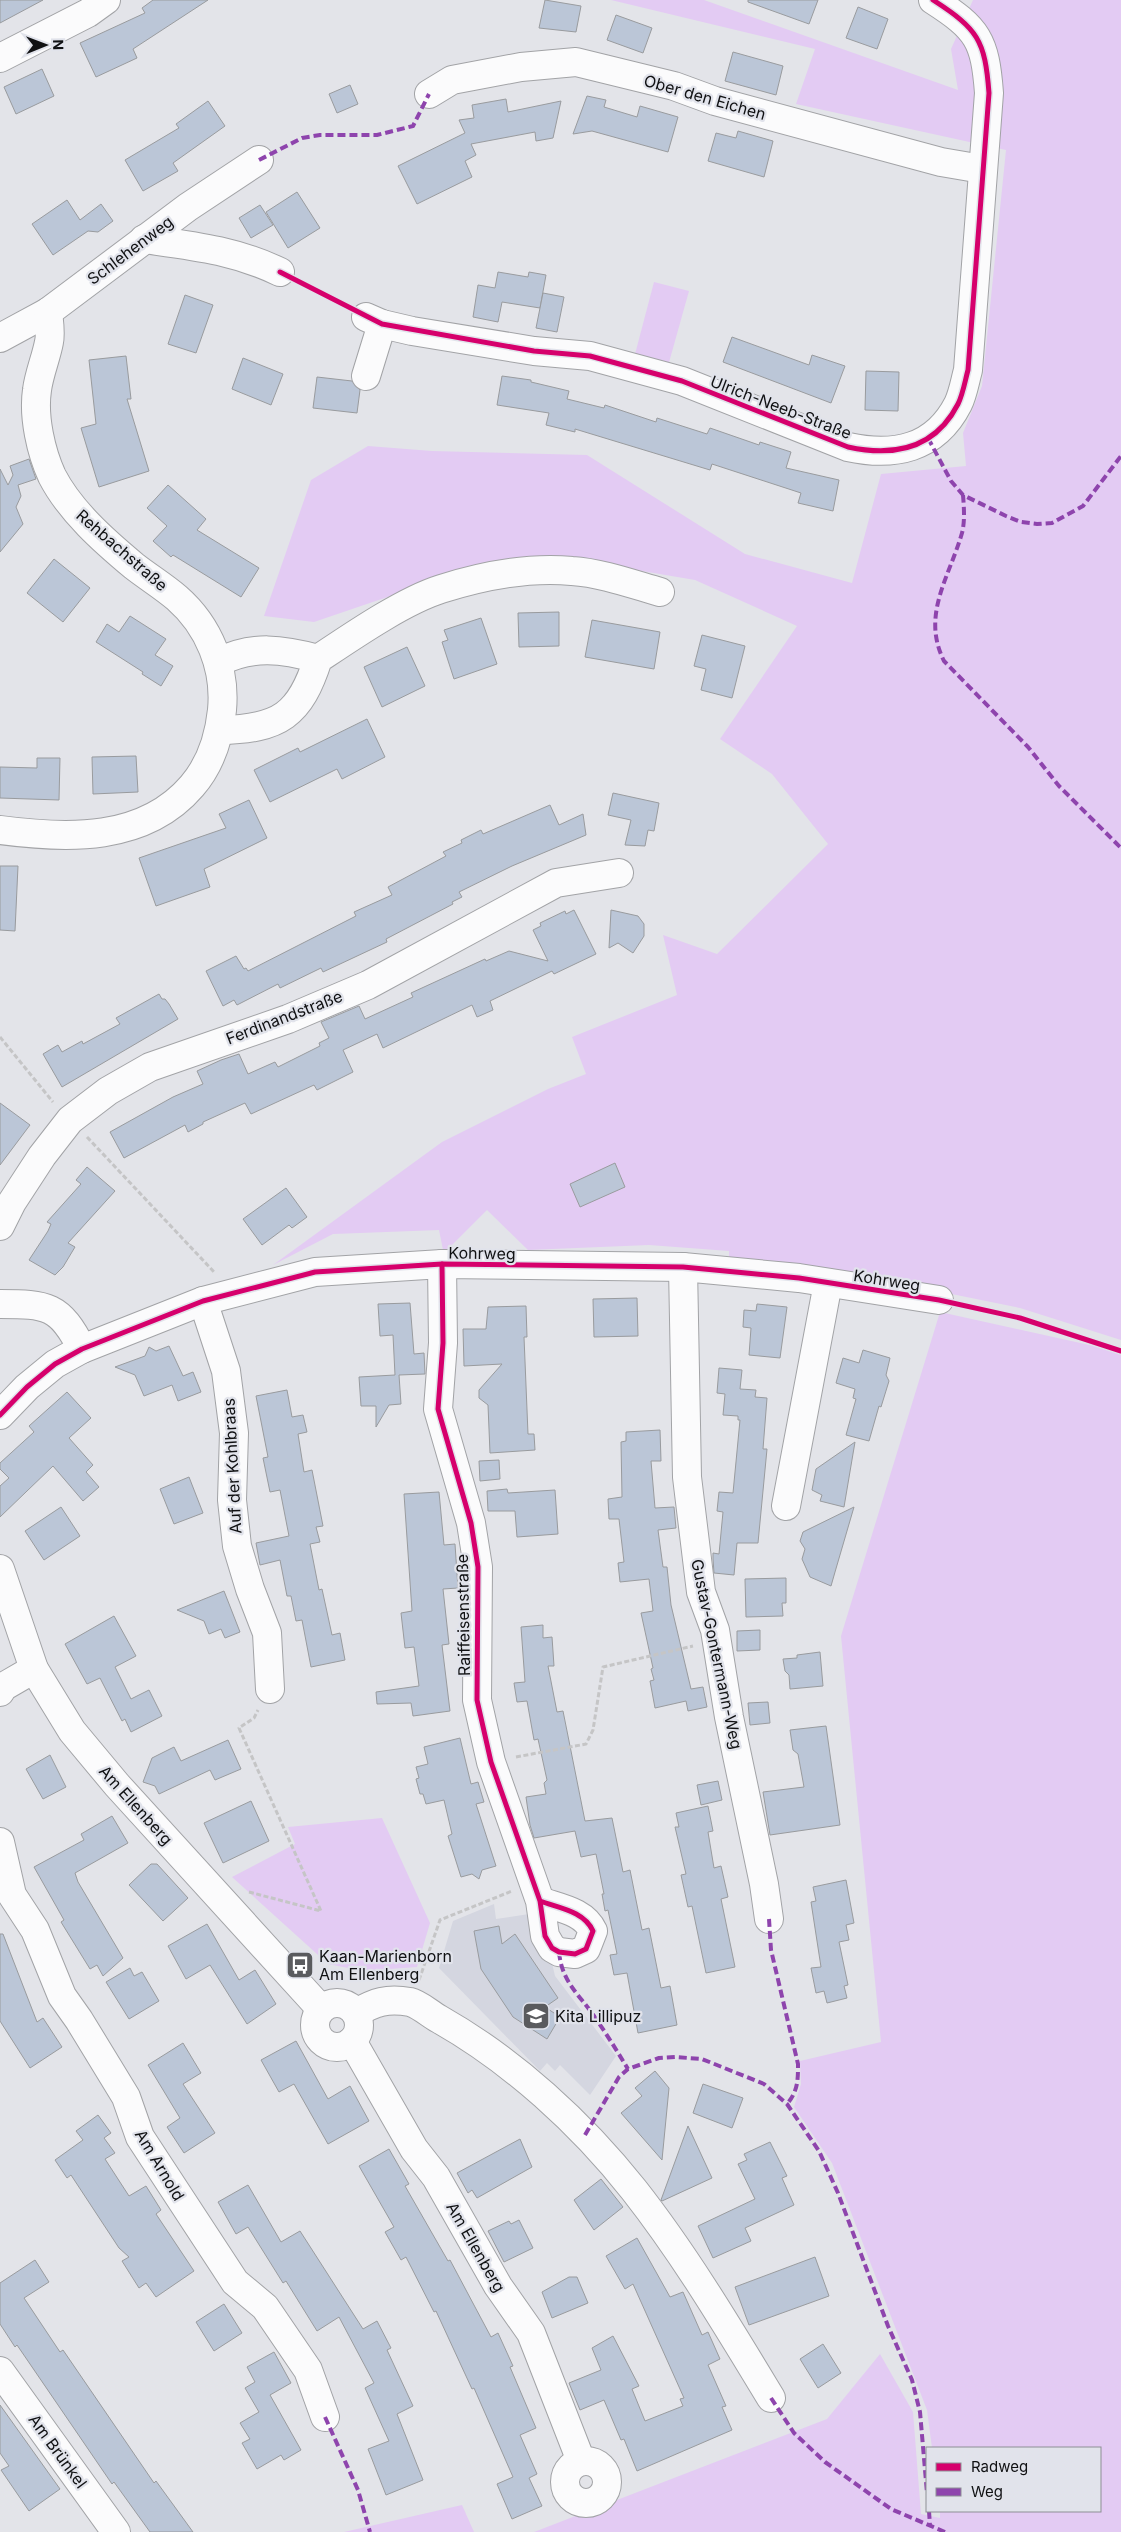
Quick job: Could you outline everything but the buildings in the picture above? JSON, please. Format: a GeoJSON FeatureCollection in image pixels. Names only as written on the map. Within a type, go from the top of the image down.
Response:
{"type":"FeatureCollection","features":[{"type":"Feature","properties":{"kind":"street"},"geometry":{"type":"LineString","coordinates":[[0,58],[73,21],[106,0]]}},
{"type":"Feature","properties":{"kind":"street","name":"Ulrich-Neeb-Straße"},"geometry":{"type":"LineString","coordinates":[[366,376],[374,320],[534,351],[590,356],[682,381],[848,447],[869,452],[911,448],[947,422],[959,402],[968,370],[989,93],[986,62],[980,43],[968,25],[933,0]]}},
{"type":"Feature","properties":{"kind":"street","name":"Ober den Eichen"},"geometry":{"type":"LineString","coordinates":[[429,94],[452,80],[530,65],[576,62],[674,86],[715,101],[941,162],[982,169]]}},
{"type":"Feature","properties":{"kind":"street","name":"Schlehenweg"},"geometry":{"type":"LineString","coordinates":[[0,338],[48,312],[188,207],[259,160]]}},
{"type":"Feature","properties":{"kind":"street"},"geometry":{"type":"LineString","coordinates":[[144,240],[206,247],[236,254],[280,272]]}},
{"type":"Feature","properties":{"kind":"street","name":"Rehbachstraße"},"geometry":{"type":"LineString","coordinates":[[0,830],[42,835],[86,835],[126,829],[164,811],[191,787],[210,762],[220,730],[223,699],[219,662],[199,622],[178,598],[133,564],[72,507],[52,476],[44,453],[37,410],[37,391],[49,340],[48,312]]}},
{"type":"Feature","properties":{"kind":"street"},"geometry":{"type":"LineString","coordinates":[[220,730],[259,727],[281,718],[295,708],[310,684],[318,659],[400,609],[439,590],[501,575],[544,569],[574,571],[660,592]]}},
{"type":"Feature","properties":{"kind":"street"},"geometry":{"type":"LineString","coordinates":[[219,662],[245,651],[259,650],[276,650],[318,659]]}},
{"type":"Feature","properties":{"kind":"street","name":"Ferdinandstraße"},"geometry":{"type":"LineString","coordinates":[[0,1226],[12,1202],[42,1156],[70,1120],[108,1092],[150,1067],[288,1019],[368,985],[556,883],[619,873]]}},
{"type":"Feature","properties":{"kind":"street","name":"Kohrweg"},"geometry":{"type":"LineString","coordinates":[[0,1415],[27,1387],[55,1364],[82,1349],[204,1300],[315,1272],[442,1264],[683,1267],[738,1271],[939,1300]]}},
{"type":"Feature","properties":{"kind":"street","name":"Raiffeisenstraße"},"geometry":{"type":"LineString","coordinates":[[442,1264],[443,1343],[438,1409],[471,1523],[478,1567],[477,1700],[491,1762],[540,1901]]}},
{"type":"Feature","properties":{"kind":"street","name":"Gustav-Gontermann-Weg"},"geometry":{"type":"LineString","coordinates":[[683,1267],[687,1477],[701,1592],[715,1630],[764,1884],[768,1919]]}},
{"type":"Feature","properties":{"kind":"street"},"geometry":{"type":"LineString","coordinates":[[786,1506],[828,1283]]}},
{"type":"Feature","properties":{"kind":"street","name":"Auf der Kohlbraas"},"geometry":{"type":"LineString","coordinates":[[204,1300],[226,1371],[234,1433],[232,1500],[237,1546],[266,1633],[270,1689]]}},
{"type":"Feature","properties":{"kind":"street"},"geometry":{"type":"LineString","coordinates":[[0,1304],[29,1304],[46,1307],[60,1315],[71,1328],[82,1349]]}},
{"type":"Feature","properties":{"kind":"street","name":"Am Ellenberg"},"geometry":{"type":"LineString","coordinates":[[0,1569],[34,1669],[72,1731],[117,1784],[321,2009]]}},
{"type":"Feature","properties":{"kind":"street"},"geometry":{"type":"LineString","coordinates":[[0,1692],[3,1687],[34,1669]]}},
{"type":"Feature","properties":{"kind":"street","name":"Am Arnold"},"geometry":{"type":"LineString","coordinates":[[0,1842],[12,1895],[35,1930],[62,1996],[79,2020],[126,2097],[140,2137],[235,2282],[265,2307],[308,2370],[325,2417]]}},
{"type":"Feature","properties":{"kind":"street"},"geometry":{"type":"LineString","coordinates":[[356,2013],[380,2001],[412,2002],[472,2037],[548,2099],[586,2135],[633,2189],[679,2252],[771,2398]]}},
{"type":"Feature","properties":{"kind":"street"},"geometry":{"type":"LineString","coordinates":[[338,2002],[350,2006],[356,2013],[359,2023],[357,2034],[352,2041],[340,2047],[330,2046],[319,2039],[315,2029],[316,2017],[321,2009],[328,2004],[338,2002]]}},
{"type":"Feature","properties":{"kind":"street","name":"Am Ellenberg"},"geometry":{"type":"LineString","coordinates":[[352,2041],[414,2149],[436,2177],[498,2286],[531,2333],[581,2461]]}},
{"type":"Feature","properties":{"kind":"street","name":"Am Brünkel"},"geometry":{"type":"LineString","coordinates":[[0,2371],[116,2532]]}},
{"type":"Feature","properties":{"kind":"path"},"geometry":{"type":"LineString","coordinates":[[0,1036],[59,1109]]}},
{"type":"Feature","properties":{"kind":"path"},"geometry":{"type":"LineString","coordinates":[[83,1132],[233,1292]]}},
{"type":"Feature","properties":{"kind":"path"},"geometry":{"type":"LineString","coordinates":[[491,1762],[586,1744],[593,1730],[603,1667],[716,1641]]}},
{"type":"Feature","properties":{"kind":"path"},"geometry":{"type":"LineString","coordinates":[[221,1900],[234,1887],[320,1911],[239,1728],[254,1718],[270,1689]]}},
{"type":"Feature","properties":{"kind":"path"},"geometry":{"type":"LineString","coordinates":[[422,1969],[440,1920],[513,1890]]}},
{"type":"Feature","properties":{"kind":"shaded area"},"geometry":{"type":"Polygon","coordinates":[[[611,0],[704,0],[958,90],[951,49],[973,0],[1121,0],[1121,1340],[1020,1308],[927,1289],[729,1259],[729,1251],[649,1245],[528,1250],[487,1210],[447,1250],[443,1250],[439,1230],[333,1234],[273,1265],[442,1142],[548,1089],[586,1074],[572,1037],[677,995],[663,935],[717,954],[828,844],[772,774],[720,739],[797,626],[695,580],[589,562],[411,589],[314,622],[264,616],[311,480],[368,446],[432,451],[587,455],[745,554],[852,583],[881,474],[966,466],[963,433],[982,386],[1006,150],[796,104],[815,49],[611,0]]]}},
{"type":"Feature","properties":{"kind":"shaded area"},"geometry":{"type":"Polygon","coordinates":[[[654,282],[689,291],[668,366],[634,358],[654,282]]]}},
{"type":"Feature","properties":{"kind":"shaded area"},"geometry":{"type":"Polygon","coordinates":[[[940,1312],[1121,1352],[1121,2532],[534,2532],[827,2419],[880,2354],[913,2412],[921,2514],[940,2518],[940,2512],[1101,2512],[1101,2447],[932,2447],[927,2410],[832,2163],[794,2107],[801,2084],[800,2061],[881,2042],[841,1636],[940,1312]]]}},
{"type":"Feature","properties":{"kind":"shaded area"},"geometry":{"type":"Polygon","coordinates":[[[382,1818],[430,1923],[417,1967],[363,1971],[328,1964],[232,1877],[295,1844],[288,1827],[382,1818]]]}},
{"type":"Feature","properties":{"kind":"shaded area","name":"Kita Lillipuz"},"geometry":{"type":"Polygon","coordinates":[[[494,1904],[496,1919],[529,1914],[552,1963],[555,1976],[616,2056],[590,2095],[560,2065],[555,2071],[547,2063],[540,2071],[439,1968],[453,1921],[494,1904]]]}},
{"type":"Feature","properties":{"kind":"shaded area"},"geometry":{"type":"Polygon","coordinates":[[[462,2505],[474,2532],[344,2532],[462,2505]]]}},
{"type":"Feature","properties":{"kind":"marked path"},"geometry":{"type":"LineString","coordinates":[[259,160],[302,138],[320,135],[377,135],[413,126],[429,94]]}},
{"type":"Feature","properties":{"kind":"marked path"},"geometry":{"type":"LineString","coordinates":[[928,438],[951,481],[963,495],[1021,522],[1037,524],[1052,523],[1083,506],[1121,456]]}},
{"type":"Feature","properties":{"kind":"marked path"},"geometry":{"type":"LineString","coordinates":[[963,495],[964,519],[962,533],[936,612],[935,628],[944,661],[1028,747],[1059,786],[1121,848]]}},
{"type":"Feature","properties":{"kind":"marked path"},"geometry":{"type":"LineString","coordinates":[[769,1919],[771,1950],[798,2064],[797,2085],[787,2104]]}},
{"type":"Feature","properties":{"kind":"marked path"},"geometry":{"type":"LineString","coordinates":[[559,1952],[563,1971],[567,1979],[598,2022],[628,2069]]}},
{"type":"Feature","properties":{"kind":"marked path"},"geometry":{"type":"LineString","coordinates":[[585,2135],[619,2077],[628,2069],[659,2058],[702,2059],[764,2084],[787,2104],[819,2151],[838,2193],[888,2326],[912,2380],[920,2412],[926,2481]]}},
{"type":"Feature","properties":{"kind":"marked path"},"geometry":{"type":"LineString","coordinates":[[771,2398],[794,2433],[825,2462],[891,2509],[945,2532]]}},
{"type":"Feature","properties":{"kind":"marked path"},"geometry":{"type":"LineString","coordinates":[[325,2417],[358,2490],[370,2532]]}},
{"type":"Feature","properties":{"kind":"marked path"},"geometry":{"type":"LineString","coordinates":[[929,2512],[930,2526]]}},
{"type":"Feature","properties":{"kind":"cycle path"},"geometry":{"type":"LineString","coordinates":[[280,272],[382,324],[534,351],[590,356],[682,381],[848,447],[881,451],[897,450],[912,446],[938,431],[949,419],[960,400],[968,370],[989,93],[985,60],[976,38],[960,19],[933,0]]}},
{"type":"Feature","properties":{"kind":"cycle path"},"geometry":{"type":"LineString","coordinates":[[442,1264],[443,1343],[438,1409],[471,1523],[478,1567],[477,1700],[491,1762],[540,1901],[545,1936],[552,1948],[559,1952],[575,1954],[586,1949],[593,1931],[589,1924],[570,1911],[540,1901]]}},
{"type":"Feature","properties":{"kind":"cycle path"},"geometry":{"type":"LineString","coordinates":[[0,1415],[27,1387],[55,1364],[82,1349],[203,1301],[315,1272],[442,1264],[683,1267],[799,1278],[939,1300],[1020,1318],[1121,1351]]}},
{"type":"Feature","properties":{"kind":"place","name":"Kaan-Marienborn Am Ellenberg"},"geometry":{"type":"Point","coordinates":[300,1965]}},
{"type":"Feature","properties":{"kind":"place","name":"Kita Lillipuz"},"geometry":{"type":"Point","coordinates":[536,2016]}}]}
